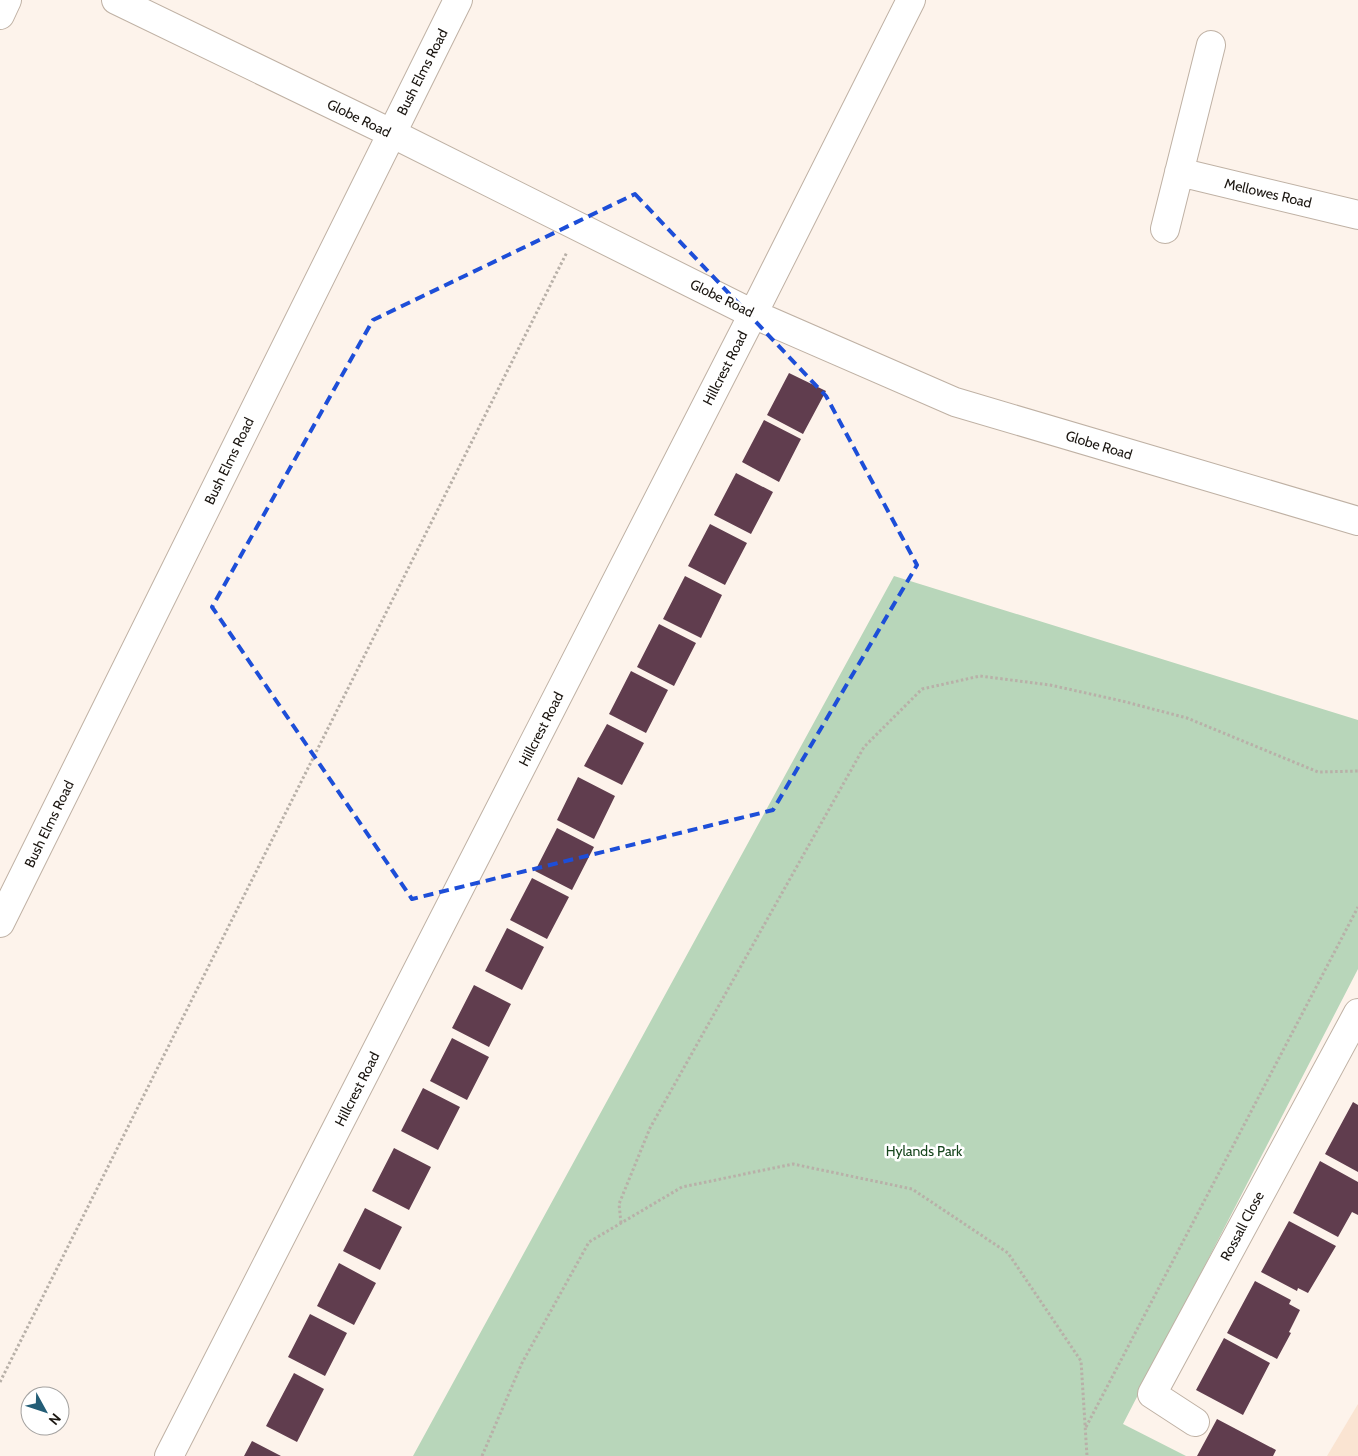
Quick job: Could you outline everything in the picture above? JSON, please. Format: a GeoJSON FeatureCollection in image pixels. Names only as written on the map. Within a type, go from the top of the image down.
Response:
{"type":"FeatureCollection","features":[{"type":"Feature","properties":{"kind":"street"},"geometry":{"type":"LineString","coordinates":[[0,15],[6,0]]}},
{"type":"Feature","properties":{"kind":"street","name":"Globe Road"},"geometry":{"type":"LineString","coordinates":[[116,0],[391,133],[753,314],[955,402],[1358,521]]}},
{"type":"Feature","properties":{"kind":"street","name":"Bush Elms Road"},"geometry":{"type":"LineString","coordinates":[[0,923],[458,0]]}},
{"type":"Feature","properties":{"kind":"street","name":"Hillcrest Road"},"geometry":{"type":"LineString","coordinates":[[169,1456],[753,314],[911,0]]}},
{"type":"Feature","properties":{"kind":"street"},"geometry":{"type":"LineString","coordinates":[[1165,229],[1211,45]]}},
{"type":"Feature","properties":{"kind":"street","name":"Mellowes Road"},"geometry":{"type":"LineString","coordinates":[[1179,172],[1358,215]]}},
{"type":"Feature","properties":{"kind":"street","name":"Rossall Close"},"geometry":{"type":"LineString","coordinates":[[1195,1422],[1152,1394],[1358,1013]]}},
{"type":"Feature","properties":{"kind":"path"},"geometry":{"type":"LineString","coordinates":[[0,1382],[579,227]]}},
{"type":"Feature","properties":{"kind":"path"},"geometry":{"type":"LineString","coordinates":[[621,1223],[619,1204],[650,1128],[864,747],[922,689],[980,676],[1050,684],[1187,718],[1318,772],[1358,771]]}},
{"type":"Feature","properties":{"kind":"path"},"geometry":{"type":"LineString","coordinates":[[1085,1428],[1358,907]]}},
{"type":"Feature","properties":{"kind":"path"},"geometry":{"type":"LineString","coordinates":[[482,1456],[522,1363],[589,1242],[682,1187],[793,1164],[912,1189],[1008,1253],[1081,1361],[1087,1456]]}},
{"type":"Feature","properties":{"kind":"highlighted area"},"geometry":{"type":"Polygon","coordinates":[[[635,194],[826,396],[917,565],[773,810],[412,899],[212,607],[373,320],[635,194]]]}},
{"type":"Feature","properties":{"kind":"shaded area"},"geometry":{"type":"Polygon","coordinates":[[[1358,1404],[1358,1456],[1327,1456],[1358,1404]]]}},
{"type":"Feature","properties":{"kind":"green space","name":"Hylands Park"},"geometry":{"type":"Polygon","coordinates":[[[894,576],[1358,720],[1358,969],[1123,1424],[1186,1456],[413,1456],[894,576]]]}},
{"type":"Feature","properties":{"kind":"building"},"geometry":{"type":"Polygon","coordinates":[[[789,373],[826,391],[803,434],[767,415],[789,373]]]}},
{"type":"Feature","properties":{"kind":"building"},"geometry":{"type":"Polygon","coordinates":[[[764,420],[801,439],[779,482],[742,462],[764,420]]]}},
{"type":"Feature","properties":{"kind":"building"},"geometry":{"type":"Polygon","coordinates":[[[736,473],[773,492],[751,534],[714,515],[736,473]]]}},
{"type":"Feature","properties":{"kind":"building"},"geometry":{"type":"Polygon","coordinates":[[[710,524],[747,543],[725,585],[688,566],[710,524]]]}},
{"type":"Feature","properties":{"kind":"building"},"geometry":{"type":"Polygon","coordinates":[[[685,576],[722,595],[701,638],[663,619],[685,576]]]}},
{"type":"Feature","properties":{"kind":"building"},"geometry":{"type":"Polygon","coordinates":[[[659,624],[696,643],[674,686],[637,667],[659,624]]]}},
{"type":"Feature","properties":{"kind":"building"},"geometry":{"type":"Polygon","coordinates":[[[631,671],[668,690],[646,733],[609,714],[631,671]]]}},
{"type":"Feature","properties":{"kind":"building"},"geometry":{"type":"Polygon","coordinates":[[[607,724],[644,743],[622,785],[584,766],[607,724]]]}},
{"type":"Feature","properties":{"kind":"building"},"geometry":{"type":"Polygon","coordinates":[[[578,777],[615,796],[594,839],[557,820],[578,777]]]}},
{"type":"Feature","properties":{"kind":"building"},"geometry":{"type":"Polygon","coordinates":[[[557,828],[594,847],[572,890],[535,871],[557,828]]]}},
{"type":"Feature","properties":{"kind":"building"},"geometry":{"type":"Polygon","coordinates":[[[532,878],[569,897],[547,939],[510,920],[532,878]]]}},
{"type":"Feature","properties":{"kind":"building"},"geometry":{"type":"Polygon","coordinates":[[[507,928],[544,947],[522,990],[485,971],[507,928]]]}},
{"type":"Feature","properties":{"kind":"building"},"geometry":{"type":"Polygon","coordinates":[[[474,985],[511,1004],[489,1047],[452,1028],[474,985]]]}},
{"type":"Feature","properties":{"kind":"building"},"geometry":{"type":"Polygon","coordinates":[[[452,1038],[489,1057],[467,1100],[430,1081],[452,1038]]]}},
{"type":"Feature","properties":{"kind":"building"},"geometry":{"type":"Polygon","coordinates":[[[423,1088],[460,1107],[438,1150],[401,1131],[423,1088]]]}},
{"type":"Feature","properties":{"kind":"building"},"geometry":{"type":"Polygon","coordinates":[[[1353,1102],[1358,1105],[1358,1172],[1325,1154],[1353,1102]]]}},
{"type":"Feature","properties":{"kind":"building"},"geometry":{"type":"Polygon","coordinates":[[[394,1148],[431,1167],[409,1210],[372,1191],[394,1148]]]}},
{"type":"Feature","properties":{"kind":"building"},"geometry":{"type":"Polygon","coordinates":[[[1320,1161],[1358,1182],[1358,1215],[1352,1212],[1338,1237],[1293,1213],[1320,1161]]]}},
{"type":"Feature","properties":{"kind":"building"},"geometry":{"type":"Polygon","coordinates":[[[365,1208],[402,1227],[380,1270],[343,1251],[365,1208]]]}},
{"type":"Feature","properties":{"kind":"building"},"geometry":{"type":"Polygon","coordinates":[[[1289,1221],[1336,1246],[1308,1293],[1298,1288],[1297,1291],[1261,1272],[1289,1221]]]}},
{"type":"Feature","properties":{"kind":"building"},"geometry":{"type":"Polygon","coordinates":[[[339,1263],[376,1283],[354,1325],[317,1306],[339,1263]]]}},
{"type":"Feature","properties":{"kind":"building"},"geometry":{"type":"Polygon","coordinates":[[[1255,1281],[1291,1300],[1289,1304],[1300,1310],[1289,1332],[1291,1333],[1277,1359],[1227,1333],[1255,1281]]]}},
{"type":"Feature","properties":{"kind":"building"},"geometry":{"type":"Polygon","coordinates":[[[310,1314],[347,1333],[325,1376],[288,1357],[310,1314]]]}},
{"type":"Feature","properties":{"kind":"building"},"geometry":{"type":"Polygon","coordinates":[[[1224,1338],[1270,1363],[1243,1415],[1196,1390],[1224,1338]]]}},
{"type":"Feature","properties":{"kind":"building"},"geometry":{"type":"Polygon","coordinates":[[[294,1373],[324,1389],[297,1442],[266,1426],[294,1373]]]}},
{"type":"Feature","properties":{"kind":"building"},"geometry":{"type":"Polygon","coordinates":[[[1217,1419],[1276,1450],[1273,1456],[1197,1456],[1217,1419]]]}},
{"type":"Feature","properties":{"kind":"building"},"geometry":{"type":"Polygon","coordinates":[[[252,1441],[281,1456],[244,1456],[252,1441]]]}}]}
